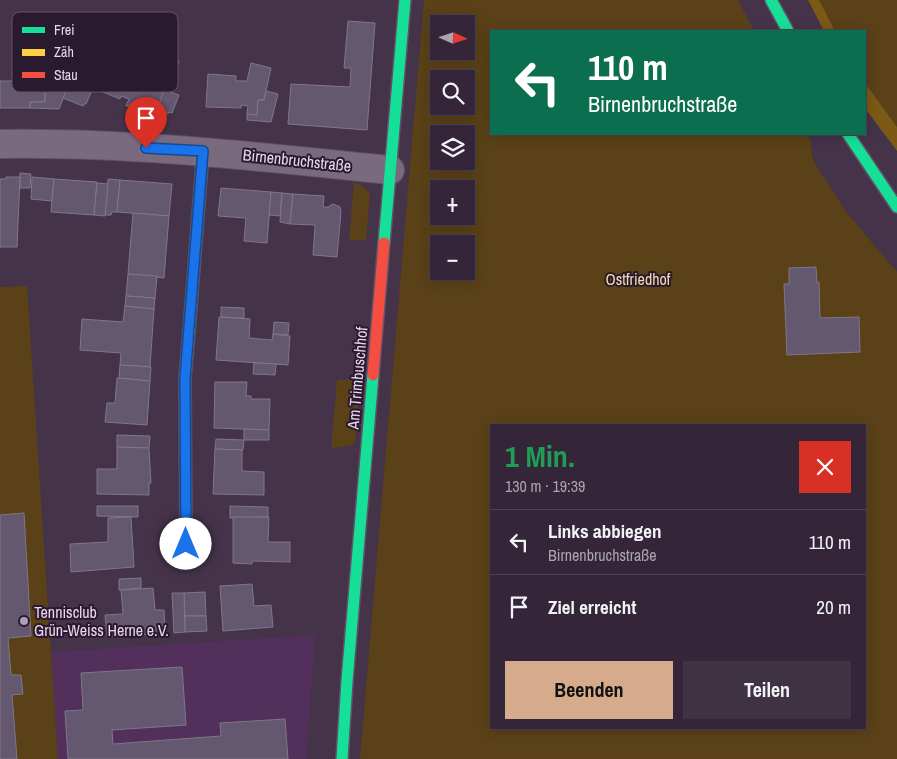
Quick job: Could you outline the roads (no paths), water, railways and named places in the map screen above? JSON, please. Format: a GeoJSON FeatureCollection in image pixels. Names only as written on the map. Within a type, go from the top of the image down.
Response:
{"type":"FeatureCollection","features":[{"type":"Feature","properties":{"kind":"street","name":"Am Trimbuschhof"},"geometry":{"type":"LineString","coordinates":[[342,759],[347,680],[405,0]]}},
{"type":"Feature","properties":{"kind":"street"},"geometry":{"type":"LineString","coordinates":[[771,0],[787,30]]}},
{"type":"Feature","properties":{"kind":"street"},"geometry":{"type":"LineString","coordinates":[[849,135],[897,207]]}},
{"type":"Feature","properties":{"kind":"street","name":"Birnenbruchstraße"},"geometry":{"type":"LineString","coordinates":[[0,144],[51,144],[203,151],[390,170]]}},
{"type":"Feature","properties":{"kind":"street"},"geometry":{"type":"LineString","coordinates":[[186,544],[185,378],[203,151]]}},
{"type":"Feature","properties":{"kind":"place","name":"Tennisclub Grün-Weiss Herne e.V."},"geometry":{"type":"Point","coordinates":[24,621]}},
{"type":"Feature","properties":{"kind":"park label","name":"Ostfriedhof"},"geometry":{"type":"Point","coordinates":[638,279]}}]}
